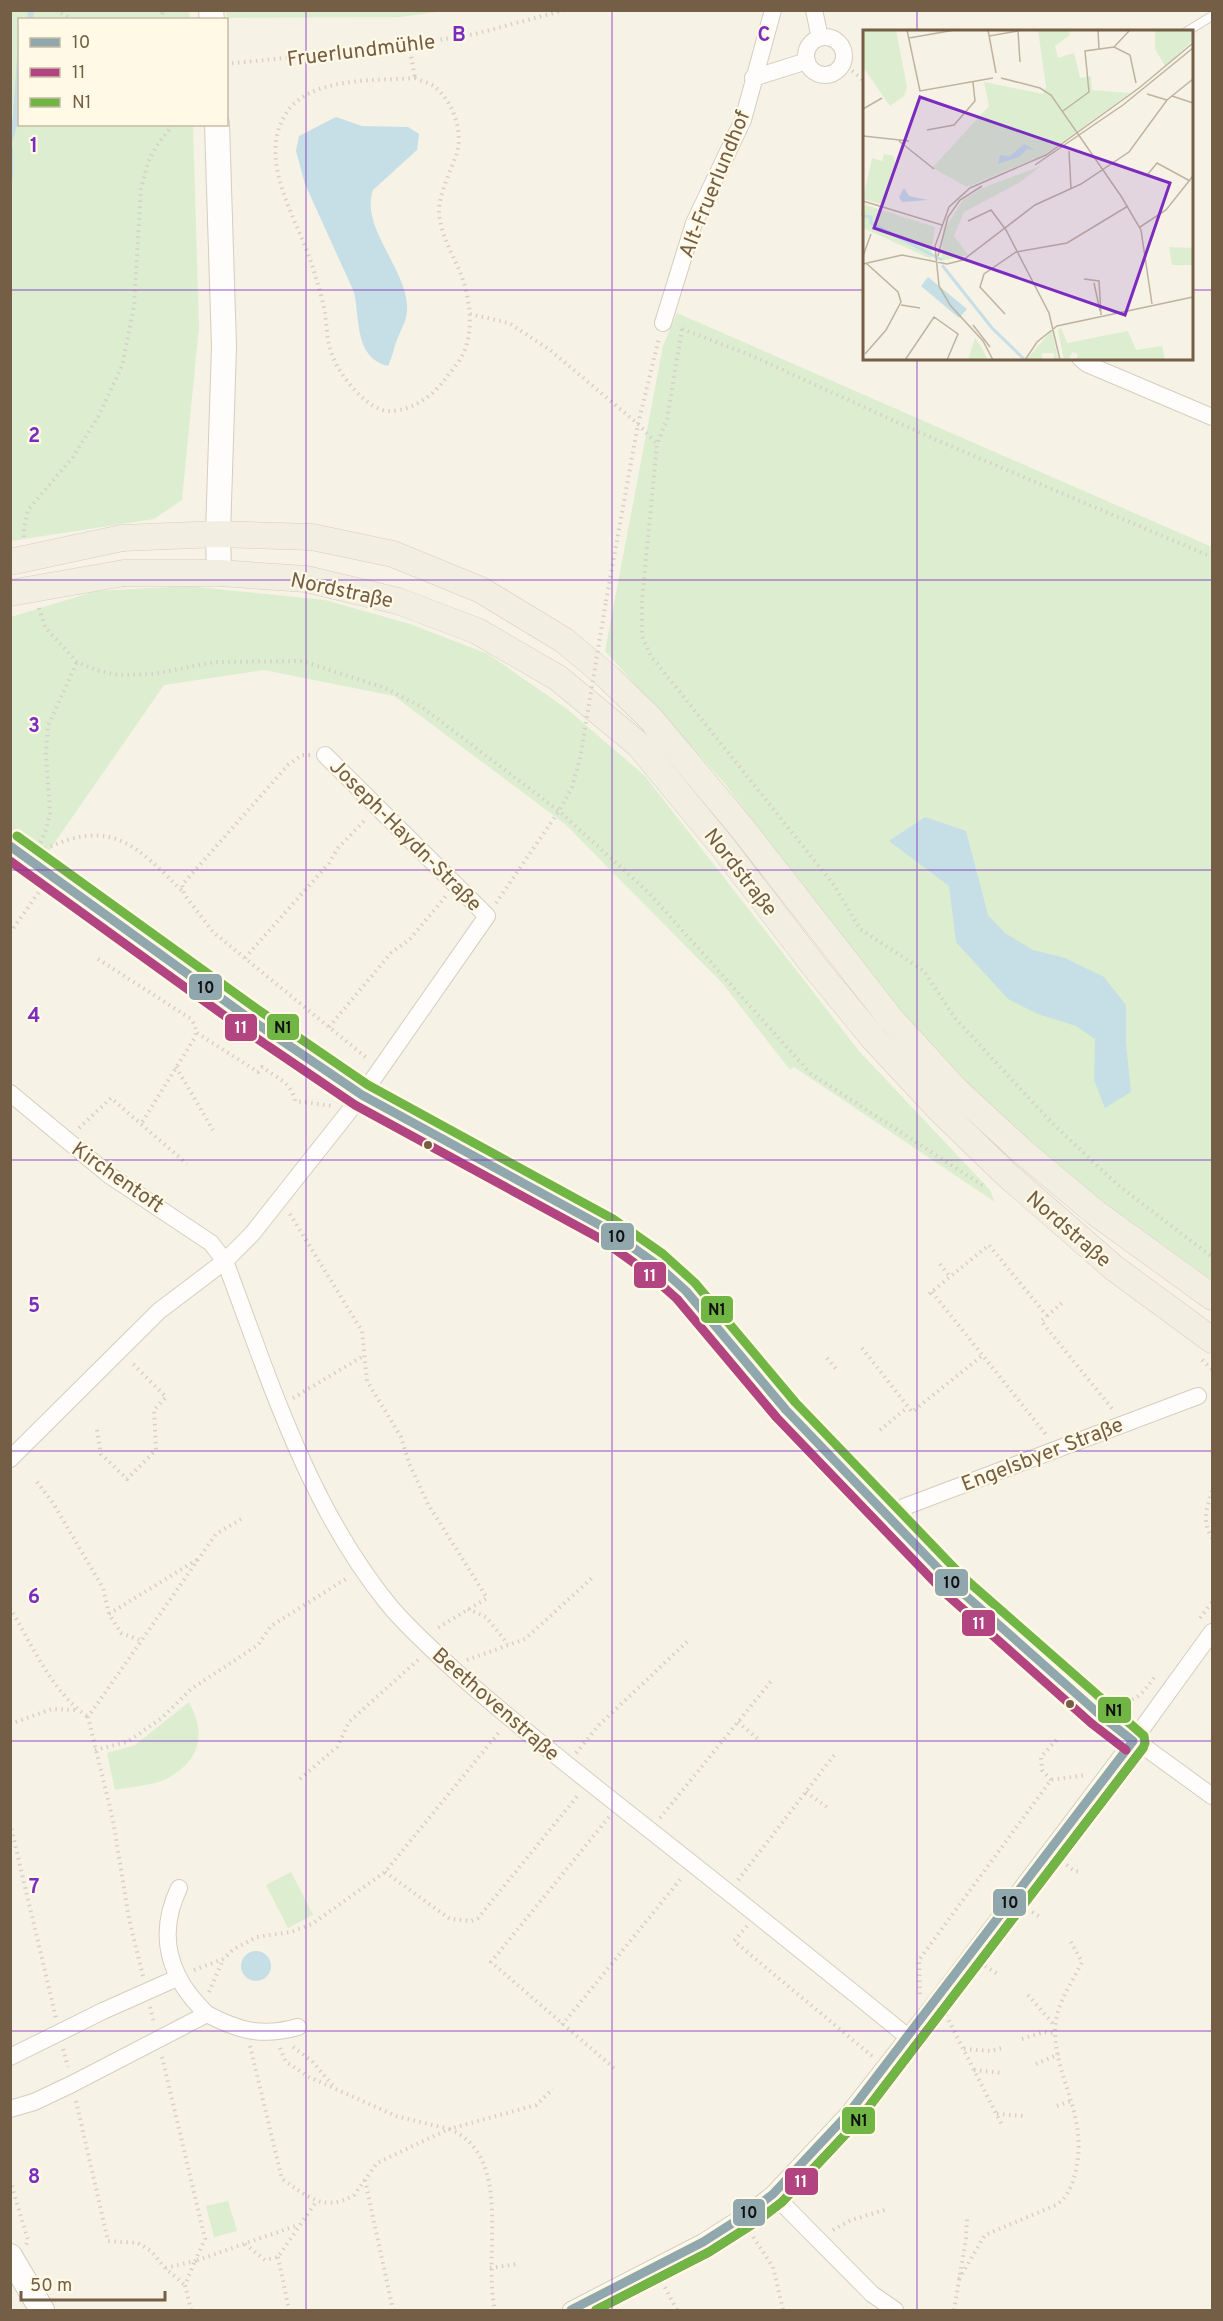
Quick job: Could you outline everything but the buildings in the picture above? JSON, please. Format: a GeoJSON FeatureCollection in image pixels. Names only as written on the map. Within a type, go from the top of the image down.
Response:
{"type":"FeatureCollection","features":[{"type":"Feature","properties":{"kind":"main road"},"geometry":{"type":"LineString","coordinates":[[217,126],[224,346],[218,534],[219,573]]}},
{"type":"Feature","properties":{"kind":"main road","name":"Nordstraße"},"geometry":{"type":"LineString","coordinates":[[10,562],[122,538],[218,534],[312,537],[393,554],[481,590],[565,641],[609,678],[651,719],[742,828],[891,1019],[956,1090],[1023,1152],[1096,1213],[1212,1297]]}},
{"type":"Feature","properties":{"kind":"main road","name":"Nordstraße"},"geometry":{"type":"LineString","coordinates":[[10,593],[124,573],[219,573],[306,579],[398,601],[477,631],[558,678],[639,746],[722,846],[814,966],[873,1038],[939,1109],[1006,1174],[1114,1268],[1212,1340]]}},
{"type":"Feature","properties":{"kind":"main road"},"geometry":{"type":"LineString","coordinates":[[14,2263],[42,2310]]}},
{"type":"Feature","properties":{"kind":"street","name":"Alt-Fruerlundhof"},"geometry":{"type":"LineString","coordinates":[[663,324],[694,223],[742,120],[773,10]]}},
{"type":"Feature","properties":{"kind":"street"},"geometry":{"type":"LineString","coordinates":[[814,10],[820,38]]}},
{"type":"Feature","properties":{"kind":"street"},"geometry":{"type":"LineString","coordinates":[[820,38],[828,38],[840,45],[844,52],[843,63],[837,72],[822,75],[810,68],[807,61],[809,47],[820,38]]}},
{"type":"Feature","properties":{"kind":"street"},"geometry":{"type":"LineString","coordinates":[[753,78],[807,61]]}},
{"type":"Feature","properties":{"kind":"street"},"geometry":{"type":"LineString","coordinates":[[1082,360],[1212,417]]}},
{"type":"Feature","properties":{"kind":"street","name":"Joseph-Haydn-Straße"},"geometry":{"type":"LineString","coordinates":[[325,755],[487,915]]}},
{"type":"Feature","properties":{"kind":"street"},"geometry":{"type":"LineString","coordinates":[[10,846],[250,1019],[362,1095],[607,1229],[656,1264],[686,1291],[786,1410],[888,1519],[955,1586],[1099,1714],[1133,1741],[1212,1796]]}},
{"type":"Feature","properties":{"kind":"street"},"geometry":{"type":"LineString","coordinates":[[10,1459],[180,1293],[225,1261],[252,1234],[362,1095],[487,915]]}},
{"type":"Feature","properties":{"kind":"street","name":"Kirchentoft"},"geometry":{"type":"LineString","coordinates":[[10,1093],[109,1175],[211,1243],[225,1261]]}},
{"type":"Feature","properties":{"kind":"street","name":"Beethovenstraße"},"geometry":{"type":"LineString","coordinates":[[225,1261],[284,1417],[310,1478],[338,1529],[389,1605],[427,1644],[510,1718],[908,2037]]}},
{"type":"Feature","properties":{"kind":"street","name":"Engelsbyer Straße"},"geometry":{"type":"LineString","coordinates":[[888,1519],[904,1507],[1198,1396]]}},
{"type":"Feature","properties":{"kind":"street"},"geometry":{"type":"LineString","coordinates":[[571,2310],[703,2242],[773,2194],[848,2114],[938,1999],[1133,1741],[1212,1632]]}},
{"type":"Feature","properties":{"kind":"street"},"geometry":{"type":"LineString","coordinates":[[179,1888],[170,1913],[168,1948],[178,1979],[190,1998],[204,2011],[226,2025],[247,2031],[275,2033],[298,2027]]}},
{"type":"Feature","properties":{"kind":"street"},"geometry":{"type":"LineString","coordinates":[[10,2057],[178,1979]]}},
{"type":"Feature","properties":{"kind":"street"},"geometry":{"type":"LineString","coordinates":[[10,2109],[34,2102],[72,2084],[157,2040],[204,2011]]}},
{"type":"Feature","properties":{"kind":"street"},"geometry":{"type":"LineString","coordinates":[[773,2194],[872,2294],[895,2310]]}},
{"type":"Feature","properties":{"kind":"lane"},"geometry":{"type":"LineString","coordinates":[[1189,30],[1212,16]]}},
{"type":"Feature","properties":{"kind":"path"},"geometry":{"type":"LineString","coordinates":[[56,10],[70,18]]}},
{"type":"Feature","properties":{"kind":"path"},"geometry":{"type":"LineString","coordinates":[[266,10],[286,10]]}},
{"type":"Feature","properties":{"kind":"path","name":"Fruerlundmühle"},"geometry":{"type":"LineString","coordinates":[[228,64],[408,45],[475,34],[565,10]]}},
{"type":"Feature","properties":{"kind":"path"},"geometry":{"type":"LineString","coordinates":[[408,45],[415,78]]}},
{"type":"Feature","properties":{"kind":"path"},"geometry":{"type":"LineString","coordinates":[[843,63],[863,80]]}},
{"type":"Feature","properties":{"kind":"path"},"geometry":{"type":"LineString","coordinates":[[415,78],[434,86],[448,100],[457,121],[458,149],[439,210],[444,239],[460,273],[470,314],[462,355],[441,384],[425,399],[408,408],[387,411],[365,401],[333,360],[327,338],[320,290],[276,165],[276,134],[286,113],[299,99],[340,82],[415,78]]}},
{"type":"Feature","properties":{"kind":"path"},"geometry":{"type":"LineString","coordinates":[[470,314],[509,323],[550,350],[638,424],[657,444]]}},
{"type":"Feature","properties":{"kind":"path"},"geometry":{"type":"LineString","coordinates":[[487,915],[559,811],[572,787],[580,759],[638,424],[663,324],[750,355],[934,439],[1212,557]]}},
{"type":"Feature","properties":{"kind":"path"},"geometry":{"type":"LineString","coordinates":[[682,329],[667,419],[657,444],[642,600],[642,636],[651,656],[834,885],[860,929],[924,971],[954,1017],[1051,1122],[1118,1185],[1212,1257]]}},
{"type":"Feature","properties":{"kind":"path"},"geometry":{"type":"LineString","coordinates":[[77,662],[48,726],[46,754],[50,813],[36,854],[58,844],[85,836],[119,838],[161,871],[184,894],[213,932],[380,1069]]}},
{"type":"Feature","properties":{"kind":"path"},"geometry":{"type":"LineString","coordinates":[[184,894],[182,885],[288,765],[302,755],[325,755]]}},
{"type":"Feature","properties":{"kind":"path"},"geometry":{"type":"LineString","coordinates":[[245,958],[329,863],[338,848],[377,807]]}},
{"type":"Feature","properties":{"kind":"path"},"geometry":{"type":"LineString","coordinates":[[559,811],[648,892],[810,1073],[882,1119]]}},
{"type":"Feature","properties":{"kind":"path"},"geometry":{"type":"LineString","coordinates":[[10,933],[50,875]]}},
{"type":"Feature","properties":{"kind":"path"},"geometry":{"type":"LineString","coordinates":[[329,1027],[391,953],[411,939],[456,885]]}},
{"type":"Feature","properties":{"kind":"path"},"geometry":{"type":"LineString","coordinates":[[98,958],[191,1019],[197,1033],[258,1072],[262,1067],[288,1084],[294,1093],[295,1101],[332,1105],[346,1116]]}},
{"type":"Feature","properties":{"kind":"path"},"geometry":{"type":"LineString","coordinates":[[141,1124],[197,1033]]}},
{"type":"Feature","properties":{"kind":"path"},"geometry":{"type":"LineString","coordinates":[[176,1067],[213,1130]]}},
{"type":"Feature","properties":{"kind":"path"},"geometry":{"type":"LineString","coordinates":[[65,1140],[111,1098],[187,1164]]}},
{"type":"Feature","properties":{"kind":"path"},"geometry":{"type":"LineString","coordinates":[[281,1198],[362,1330],[367,1381],[401,1437],[425,1498],[487,1598],[436,1628],[418,1661],[349,1722],[336,1747],[300,1779]]}},
{"type":"Feature","properties":{"kind":"path"},"geometry":{"type":"LineString","coordinates":[[1047,1316],[989,1245],[931,1293],[1052,1442],[1055,1450]]}},
{"type":"Feature","properties":{"kind":"path"},"geometry":{"type":"LineString","coordinates":[[940,1264],[950,1277]]}},
{"type":"Feature","properties":{"kind":"path"},"geometry":{"type":"LineString","coordinates":[[1063,1302],[1041,1321],[1119,1417],[1122,1424]]}},
{"type":"Feature","properties":{"kind":"path"},"geometry":{"type":"LineString","coordinates":[[862,1348],[912,1412],[983,1355]]}},
{"type":"Feature","properties":{"kind":"path"},"geometry":{"type":"LineString","coordinates":[[97,1430],[101,1454],[127,1479],[156,1450],[154,1410],[166,1397],[120,1350]]}},
{"type":"Feature","properties":{"kind":"path"},"geometry":{"type":"LineString","coordinates":[[284,1417],[293,1398],[365,1355]]}},
{"type":"Feature","properties":{"kind":"path"},"geometry":{"type":"LineString","coordinates":[[827,1358],[836,1369]]}},
{"type":"Feature","properties":{"kind":"path"},"geometry":{"type":"LineString","coordinates":[[880,1430],[909,1407]]}},
{"type":"Feature","properties":{"kind":"path"},"geometry":{"type":"LineString","coordinates":[[37,1482],[53,1503],[103,1588],[109,1614],[121,1633],[140,1641]]}},
{"type":"Feature","properties":{"kind":"path"},"geometry":{"type":"LineString","coordinates":[[1212,1491],[1205,1516],[1205,1527],[1212,1538]]}},
{"type":"Feature","properties":{"kind":"path"},"geometry":{"type":"LineString","coordinates":[[88,1717],[216,1534],[243,1518]]}},
{"type":"Feature","properties":{"kind":"path"},"geometry":{"type":"LineString","coordinates":[[109,1614],[201,1557]]}},
{"type":"Feature","properties":{"kind":"path"},"geometry":{"type":"LineString","coordinates":[[96,1750],[127,1742],[162,1718],[191,1689],[258,1645],[271,1626],[363,1568]]}},
{"type":"Feature","properties":{"kind":"path"},"geometry":{"type":"LineString","coordinates":[[454,1669],[463,1661],[525,1639],[592,1578]]}},
{"type":"Feature","properties":{"kind":"path"},"geometry":{"type":"LineString","coordinates":[[1194,1626],[1212,1602]]}},
{"type":"Feature","properties":{"kind":"path"},"geometry":{"type":"LineString","coordinates":[[10,1608],[52,1680],[77,1710],[88,1717],[113,1820],[129,1919],[205,2239],[185,2285],[191,2310]]}},
{"type":"Feature","properties":{"kind":"path"},"geometry":{"type":"LineString","coordinates":[[468,1609],[486,1617],[508,1644]]}},
{"type":"Feature","properties":{"kind":"path"},"geometry":{"type":"LineString","coordinates":[[567,1764],[599,1725],[690,1639]]}},
{"type":"Feature","properties":{"kind":"path"},"geometry":{"type":"LineString","coordinates":[[1099,1714],[1112,1699],[1130,1702],[1141,1695],[1162,1668]]}},
{"type":"Feature","properties":{"kind":"path"},"geometry":{"type":"LineString","coordinates":[[650,1830],[772,1680]]}},
{"type":"Feature","properties":{"kind":"path"},"geometry":{"type":"LineString","coordinates":[[10,1724],[52,1709],[77,1710]]}},
{"type":"Feature","properties":{"kind":"path"},"geometry":{"type":"LineString","coordinates":[[178,1979],[200,1967],[223,1959],[234,1949],[257,1937],[291,1932],[312,1924],[385,1872],[510,1718]]}},
{"type":"Feature","properties":{"kind":"path"},"geometry":{"type":"LineString","coordinates":[[738,1722],[759,1740]]}},
{"type":"Feature","properties":{"kind":"path"},"geometry":{"type":"LineString","coordinates":[[1051,1780],[1042,1770],[1041,1757],[1056,1739]]}},
{"type":"Feature","properties":{"kind":"path"},"geometry":{"type":"LineString","coordinates":[[729,1892],[835,1754]]}},
{"type":"Feature","properties":{"kind":"path"},"geometry":{"type":"LineString","coordinates":[[921,2020],[919,1960],[1051,1780],[1110,1771]]}},
{"type":"Feature","properties":{"kind":"path"},"geometry":{"type":"LineString","coordinates":[[385,1872],[450,1919],[471,1921],[478,1918],[589,1782]]}},
{"type":"Feature","properties":{"kind":"path"},"geometry":{"type":"LineString","coordinates":[[806,1792],[828,1808]]}},
{"type":"Feature","properties":{"kind":"path"},"geometry":{"type":"LineString","coordinates":[[615,2069],[491,1962],[619,1805]]}},
{"type":"Feature","properties":{"kind":"path"},"geometry":{"type":"LineString","coordinates":[[562,2025],[693,1864]]}},
{"type":"Feature","properties":{"kind":"path"},"geometry":{"type":"LineString","coordinates":[[1070,1868],[1081,1872]]}},
{"type":"Feature","properties":{"kind":"path"},"geometry":{"type":"LineString","coordinates":[[757,1914],[734,1941],[885,2066]]}},
{"type":"Feature","properties":{"kind":"path"},"geometry":{"type":"LineString","coordinates":[[959,2279],[985,2235],[1049,2209],[1064,2199],[1072,2185],[1079,2152],[1078,2131],[1055,2033],[1063,1996],[1082,1962],[1070,1940]]}},
{"type":"Feature","properties":{"kind":"path"},"geometry":{"type":"LineString","coordinates":[[204,2011],[223,1959]]}},
{"type":"Feature","properties":{"kind":"path"},"geometry":{"type":"LineString","coordinates":[[1028,1995],[1055,2027]]}},
{"type":"Feature","properties":{"kind":"path"},"geometry":{"type":"LineString","coordinates":[[938,1999],[1003,2127]]}},
{"type":"Feature","properties":{"kind":"path"},"geometry":{"type":"LineString","coordinates":[[247,2031],[282,2179],[316,2202],[324,2204],[354,2195],[377,2163],[448,2129],[536,2105],[553,2089]]}},
{"type":"Feature","properties":{"kind":"path"},"geometry":{"type":"LineString","coordinates":[[1022,2039],[1044,2032],[1055,2033]]}},
{"type":"Feature","properties":{"kind":"path"},"geometry":{"type":"LineString","coordinates":[[275,2033],[312,2061],[335,2088]]}},
{"type":"Feature","properties":{"kind":"path"},"geometry":{"type":"LineString","coordinates":[[275,2033],[286,2062],[309,2077],[396,2116],[448,2129],[463,2135],[471,2142],[481,2155],[490,2189],[492,2211],[490,2268],[495,2310]]}},
{"type":"Feature","properties":{"kind":"path"},"geometry":{"type":"LineString","coordinates":[[963,2049],[991,2051],[1005,2047]]}},
{"type":"Feature","properties":{"kind":"path"},"geometry":{"type":"LineString","coordinates":[[1036,2064],[1059,2054]]}},
{"type":"Feature","properties":{"kind":"path"},"geometry":{"type":"LineString","coordinates":[[974,2070],[1002,2073]]}},
{"type":"Feature","properties":{"kind":"path"},"geometry":{"type":"LineString","coordinates":[[1057,2106],[1071,2101]]}},
{"type":"Feature","properties":{"kind":"path"},"geometry":{"type":"LineString","coordinates":[[996,2114],[1023,2116]]}},
{"type":"Feature","properties":{"kind":"path"},"geometry":{"type":"LineString","coordinates":[[365,2179],[393,2310]]}},
{"type":"Feature","properties":{"kind":"path"},"geometry":{"type":"LineString","coordinates":[[10,2180],[28,2240],[14,2263]]}},
{"type":"Feature","properties":{"kind":"path"},"geometry":{"type":"LineString","coordinates":[[289,2310],[278,2257],[316,2202]]}},
{"type":"Feature","properties":{"kind":"path"},"geometry":{"type":"LineString","coordinates":[[819,2242],[841,2224],[888,2209]]}},
{"type":"Feature","properties":{"kind":"path"},"geometry":{"type":"LineString","coordinates":[[741,2218],[773,2266],[783,2310]]}},
{"type":"Feature","properties":{"kind":"path"},"geometry":{"type":"LineString","coordinates":[[954,2310],[967,2219]]}},
{"type":"Feature","properties":{"kind":"path"},"geometry":{"type":"LineString","coordinates":[[165,2268],[195,2261],[298,2225]]}},
{"type":"Feature","properties":{"kind":"path"},"geometry":{"type":"LineString","coordinates":[[108,2241],[138,2243],[152,2251],[165,2268],[185,2285]]}},
{"type":"Feature","properties":{"kind":"path"},"geometry":{"type":"LineString","coordinates":[[245,2244],[265,2260],[278,2257]]}},
{"type":"Feature","properties":{"kind":"path"},"geometry":{"type":"LineString","coordinates":[[490,2268],[516,2264]]}},
{"type":"Feature","properties":{"kind":"path"},"geometry":{"type":"LineString","coordinates":[[654,2268],[677,2310]]}},
{"type":"Feature","properties":{"kind":"green space"},"geometry":{"type":"Polygon","coordinates":[[[11,10],[189,11],[190,18],[18,18],[18,126],[193,126],[199,326],[182,500],[154,519],[11,541],[11,10]]]}},
{"type":"Feature","properties":{"kind":"green space"},"geometry":{"type":"Polygon","coordinates":[[[226,10],[444,11],[401,17],[227,18],[226,10]]]}},
{"type":"Feature","properties":{"kind":"green space"},"geometry":{"type":"Polygon","coordinates":[[[677,313],[1212,547],[1212,1280],[1093,1194],[981,1099],[879,987],[725,784],[605,651],[663,346],[677,313]]]}},
{"type":"Feature","properties":{"kind":"green space"},"geometry":{"type":"Polygon","coordinates":[[[187,586],[325,600],[410,624],[488,654],[567,709],[645,776],[859,1051],[990,1190],[995,1202],[794,1067],[790,1070],[723,984],[565,824],[394,696],[264,670],[164,685],[46,855],[11,830],[11,617],[96,591],[187,586]]]}},
{"type":"Feature","properties":{"kind":"green space"},"geometry":{"type":"Polygon","coordinates":[[[189,1702],[198,1725],[199,1735],[198,1744],[188,1762],[165,1780],[115,1790],[107,1753],[135,1745],[189,1702]]]}},
{"type":"Feature","properties":{"kind":"green space"},"geometry":{"type":"Polygon","coordinates":[[[291,1872],[313,1915],[288,1928],[266,1885],[291,1872]]]}},
{"type":"Feature","properties":{"kind":"green space"},"geometry":{"type":"Polygon","coordinates":[[[228,2201],[237,2231],[214,2237],[206,2206],[228,2201]]]}},
{"type":"Feature","properties":{"kind":"water"},"geometry":{"type":"Polygon","coordinates":[[[336,117],[362,126],[408,127],[419,134],[417,150],[373,190],[371,204],[378,233],[399,276],[407,305],[405,321],[388,366],[377,362],[364,346],[360,336],[354,292],[305,184],[296,151],[299,136],[336,117]]]}},
{"type":"Feature","properties":{"kind":"water"},"geometry":{"type":"Polygon","coordinates":[[[925,817],[966,831],[988,915],[1005,933],[1033,950],[1065,958],[1104,977],[1126,1005],[1126,1043],[1131,1092],[1105,1108],[1094,1080],[1095,1039],[1076,1026],[1038,1014],[1008,999],[956,942],[949,886],[889,841],[925,817]]]}},
{"type":"Feature","properties":{"kind":"water"},"geometry":{"type":"Polygon","coordinates":[[[256,1951],[266,1956],[271,1966],[266,1976],[256,1981],[246,1976],[241,1966],[246,1956],[256,1951]]]}},
{"type":"Feature","properties":{"kind":"waterway"},"geometry":{"type":"LineString","coordinates":[[30,18],[31,10]]}},
{"type":"Feature","properties":{"kind":"waterway"},"geometry":{"type":"LineString","coordinates":[[10,140],[16,117],[18,87]]}},
{"type":"Feature","properties":{"kind":"waterway"},"geometry":{"type":"LineString","coordinates":[[10,149],[10,177]]}},
{"type":"Feature","properties":{"kind":"transit line","name":"N1"},"geometry":{"type":"LineString","coordinates":[[17,836],[257,1009],[368,1085],[613,1219],[663,1254],[695,1283],[795,1402],[963,1577],[1144,1736],[1143,1748],[858,2121],[782,2202],[756,2222],[709,2252],[596,2310]]}},
{"type":"Feature","properties":{"kind":"transit line","name":"10"},"geometry":{"type":"LineString","coordinates":[[10,846],[250,1019],[362,1095],[607,1229],[656,1264],[686,1291],[786,1410],[955,1586],[1099,1714],[1133,1741]]}},
{"type":"Feature","properties":{"kind":"transit line","name":"11"},"geometry":{"type":"LineString","coordinates":[[10,861],[243,1029],[355,1105],[601,1239],[648,1273],[677,1299],[777,1418],[946,1594],[1091,1723],[1126,1750]]}},
{"type":"Feature","properties":{"kind":"transit line","name":"10"},"geometry":{"type":"LineString","coordinates":[[571,2310],[703,2242],[750,2212],[773,2194],[848,2114],[1133,1741]]}},
{"type":"Feature","properties":{"kind":"transit line","name":"11"},"geometry":{"type":"LineString","coordinates":[[596,2310],[709,2252],[756,2222],[782,2202],[858,2121],[1143,1748]]}}]}
